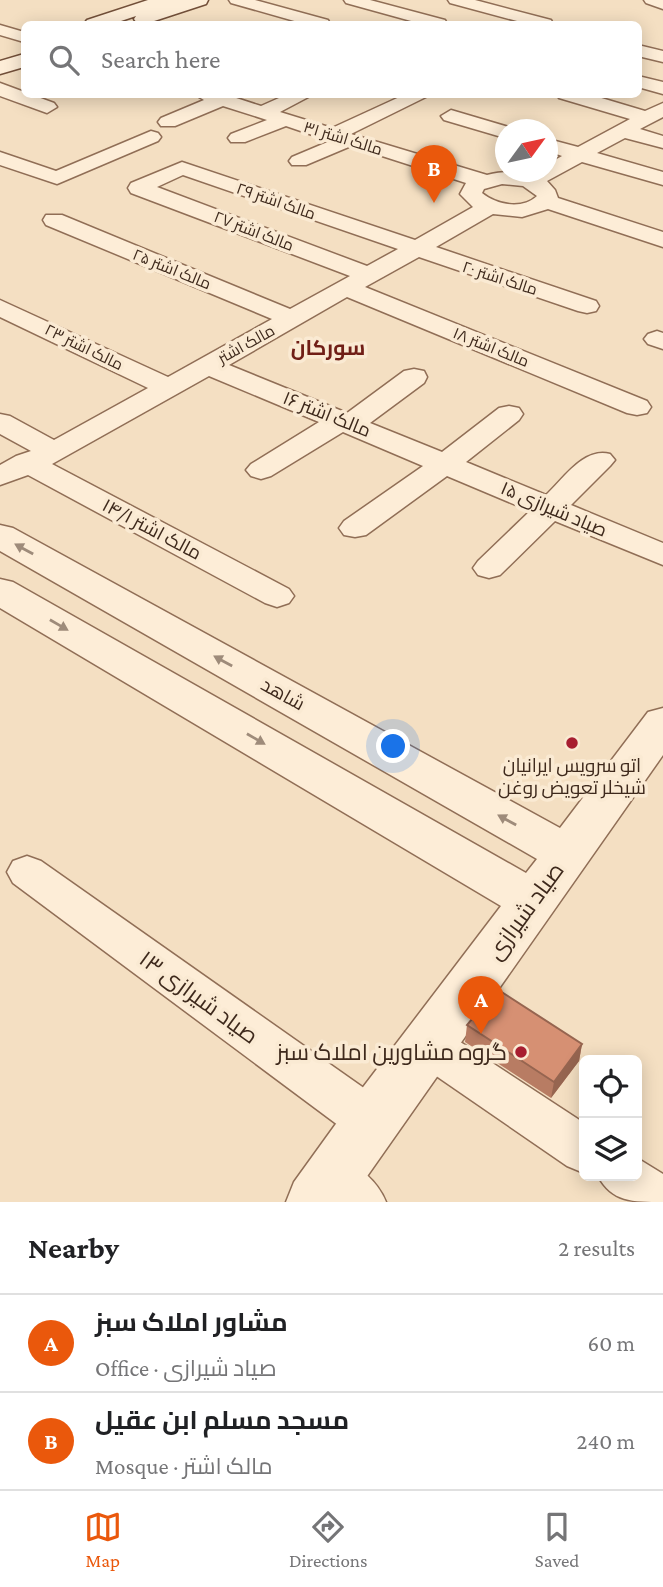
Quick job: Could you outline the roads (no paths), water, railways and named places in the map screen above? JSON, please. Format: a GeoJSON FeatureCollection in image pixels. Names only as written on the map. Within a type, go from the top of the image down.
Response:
{"type":"FeatureCollection","features":[{"type":"Feature","properties":{"kind":"street"},"geometry":{"type":"LineString","coordinates":[[137,21],[199,0]]}},
{"type":"Feature","properties":{"kind":"street"},"geometry":{"type":"LineString","coordinates":[[237,0],[311,21]]}},
{"type":"Feature","properties":{"kind":"street"},"geometry":{"type":"LineString","coordinates":[[352,0],[428,21]]}},
{"type":"Feature","properties":{"kind":"street"},"geometry":{"type":"LineString","coordinates":[[456,0],[534,21]]}},
{"type":"Feature","properties":{"kind":"street"},"geometry":{"type":"LineString","coordinates":[[654,0],[663,4]]}},
{"type":"Feature","properties":{"kind":"street"},"geometry":{"type":"LineString","coordinates":[[102,21],[157,1]]}},
{"type":"Feature","properties":{"kind":"street"},"geometry":{"type":"LineString","coordinates":[[0,30],[21,36]]}},
{"type":"Feature","properties":{"kind":"street"},"geometry":{"type":"LineString","coordinates":[[0,55],[21,49]]}},
{"type":"Feature","properties":{"kind":"street"},"geometry":{"type":"LineString","coordinates":[[642,51],[663,57]]}},
{"type":"Feature","properties":{"kind":"street"},"geometry":{"type":"LineString","coordinates":[[0,68],[21,61]]}},
{"type":"Feature","properties":{"kind":"street"},"geometry":{"type":"LineString","coordinates":[[642,82],[663,88]]}},
{"type":"Feature","properties":{"kind":"street"},"geometry":{"type":"LineString","coordinates":[[0,89],[21,97]]}},
{"type":"Feature","properties":{"kind":"street"},"geometry":{"type":"LineString","coordinates":[[24,98],[47,107]]}},
{"type":"Feature","properties":{"kind":"street"},"geometry":{"type":"LineString","coordinates":[[168,121],[210,98]]}},
{"type":"Feature","properties":{"kind":"street","name":"مالک اشتر ۳۱"},"geometry":{"type":"LineString","coordinates":[[215,98],[483,181]]}},
{"type":"Feature","properties":{"kind":"street"},"geometry":{"type":"LineString","coordinates":[[261,113],[296,98]]}},
{"type":"Feature","properties":{"kind":"street"},"geometry":{"type":"LineString","coordinates":[[299,161],[415,98]]}},
{"type":"Feature","properties":{"kind":"street"},"geometry":{"type":"LineString","coordinates":[[585,98],[655,113]]}},
{"type":"Feature","properties":{"kind":"street"},"geometry":{"type":"LineString","coordinates":[[558,167],[655,113]]}},
{"type":"Feature","properties":{"kind":"street"},"geometry":{"type":"LineString","coordinates":[[451,116],[495,129]]}},
{"type":"Feature","properties":{"kind":"street"},"geometry":{"type":"LineString","coordinates":[[238,138],[285,120]]}},
{"type":"Feature","properties":{"kind":"street"},"geometry":{"type":"LineString","coordinates":[[624,131],[663,142]]}},
{"type":"Feature","properties":{"kind":"street"},"geometry":{"type":"LineString","coordinates":[[0,158],[57,178],[151,137]]}},
{"type":"Feature","properties":{"kind":"street"},"geometry":{"type":"LineString","coordinates":[[558,148],[663,180]]}},
{"type":"Feature","properties":{"kind":"street"},"geometry":{"type":"LineString","coordinates":[[363,169],[397,155]]}},
{"type":"Feature","properties":{"kind":"street","name":"مالک اشتر ۲۹"},"geometry":{"type":"LineString","coordinates":[[139,188],[182,168],[414,249]]}},
{"type":"Feature","properties":{"kind":"street"},"geometry":{"type":"LineString","coordinates":[[495,180],[475,185],[471,194],[474,199],[490,207],[516,210],[539,206],[546,201],[546,191],[532,182]]}},
{"type":"Feature","properties":{"kind":"street","name":"مالک اشتر ۲۷"},"geometry":{"type":"LineString","coordinates":[[139,188],[369,275]]}},
{"type":"Feature","properties":{"kind":"street"},"geometry":{"type":"LineString","coordinates":[[546,201],[663,240]]}},
{"type":"Feature","properties":{"kind":"street","name":"مالک اشتر"},"geometry":{"type":"LineString","coordinates":[[27,463],[490,207]]}},
{"type":"Feature","properties":{"kind":"street","name":"مالک اشتر ۲۵"},"geometry":{"type":"LineString","coordinates":[[54,220],[291,318]]}},
{"type":"Feature","properties":{"kind":"street","name":"مالک اشتر ۲۰"},"geometry":{"type":"LineString","coordinates":[[414,249],[587,306]]}},
{"type":"Feature","properties":{"kind":"street","name":"مالک اشتر ۱۸"},"geometry":{"type":"LineString","coordinates":[[345,288],[637,407]]}},
{"type":"Feature","properties":{"kind":"street","name":"مالک اشتر ۲۳"},"geometry":{"type":"LineString","coordinates":[[0,307],[168,387]]}},
{"type":"Feature","properties":{"kind":"street","name":"مالک اشتر ۱۶"},"geometry":{"type":"LineString","coordinates":[[207,365],[446,463]]}},
{"type":"Feature","properties":{"kind":"street"},"geometry":{"type":"LineString","coordinates":[[261,470],[347,421],[414,377]]}},
{"type":"Feature","properties":{"kind":"street"},"geometry":{"type":"LineString","coordinates":[[355,528],[509,414]]}},
{"type":"Feature","properties":{"kind":"street","name":"مالک اشتر ۱۴/۱"},"geometry":{"type":"LineString","coordinates":[[0,422],[27,463],[277,596]]}},
{"type":"Feature","properties":{"kind":"street"},"geometry":{"type":"LineString","coordinates":[[489,568],[600,460]]}},
{"type":"Feature","properties":{"kind":"street","name":"صیاد شیرازی ۱۵"},"geometry":{"type":"LineString","coordinates":[[446,463],[663,555]]}},
{"type":"Feature","properties":{"kind":"street","name":"شاهد"},"geometry":{"type":"LineString","coordinates":[[0,536],[566,853]]}},
{"type":"Feature","properties":{"kind":"street"},"geometry":{"type":"LineString","coordinates":[[0,591],[532,900]]}},
{"type":"Feature","properties":{"kind":"street","name":"صیاد شیرازی"},"geometry":{"type":"LineString","coordinates":[[336,1194],[371,1121],[429,1046],[566,853],[663,723]]}},
{"type":"Feature","properties":{"kind":"street","name":"صیاد شیرازی ۱۳"},"geometry":{"type":"LineString","coordinates":[[27,872],[371,1121]]}},
{"type":"Feature","properties":{"kind":"street"},"geometry":{"type":"LineString","coordinates":[[429,1046],[579,1147]]}},
{"type":"Feature","properties":{"kind":"street"},"geometry":{"type":"LineString","coordinates":[[630,1181],[662,1202]]}},
{"type":"Feature","properties":{"kind":"place","name":"مسجد مسلم ابن عقیل"},"geometry":{"type":"Point","coordinates":[434,203]}},
{"type":"Feature","properties":{"kind":"place","name":"اتو سرویس ایرانیان شیخلر تعویض روغن"},"geometry":{"type":"Point","coordinates":[572,743]}},
{"type":"Feature","properties":{"kind":"place","name":"مشاور املاک سبز"},"geometry":{"type":"Point","coordinates":[481,1034]}},
{"type":"Feature","properties":{"kind":"place","name":"گروه مشاورین املاک سبز"},"geometry":{"type":"Point","coordinates":[521,1052]}},
{"type":"Feature","properties":{"kind":"district","name":"سورکان"},"geometry":{"type":"Point","coordinates":[328,348]}}]}
